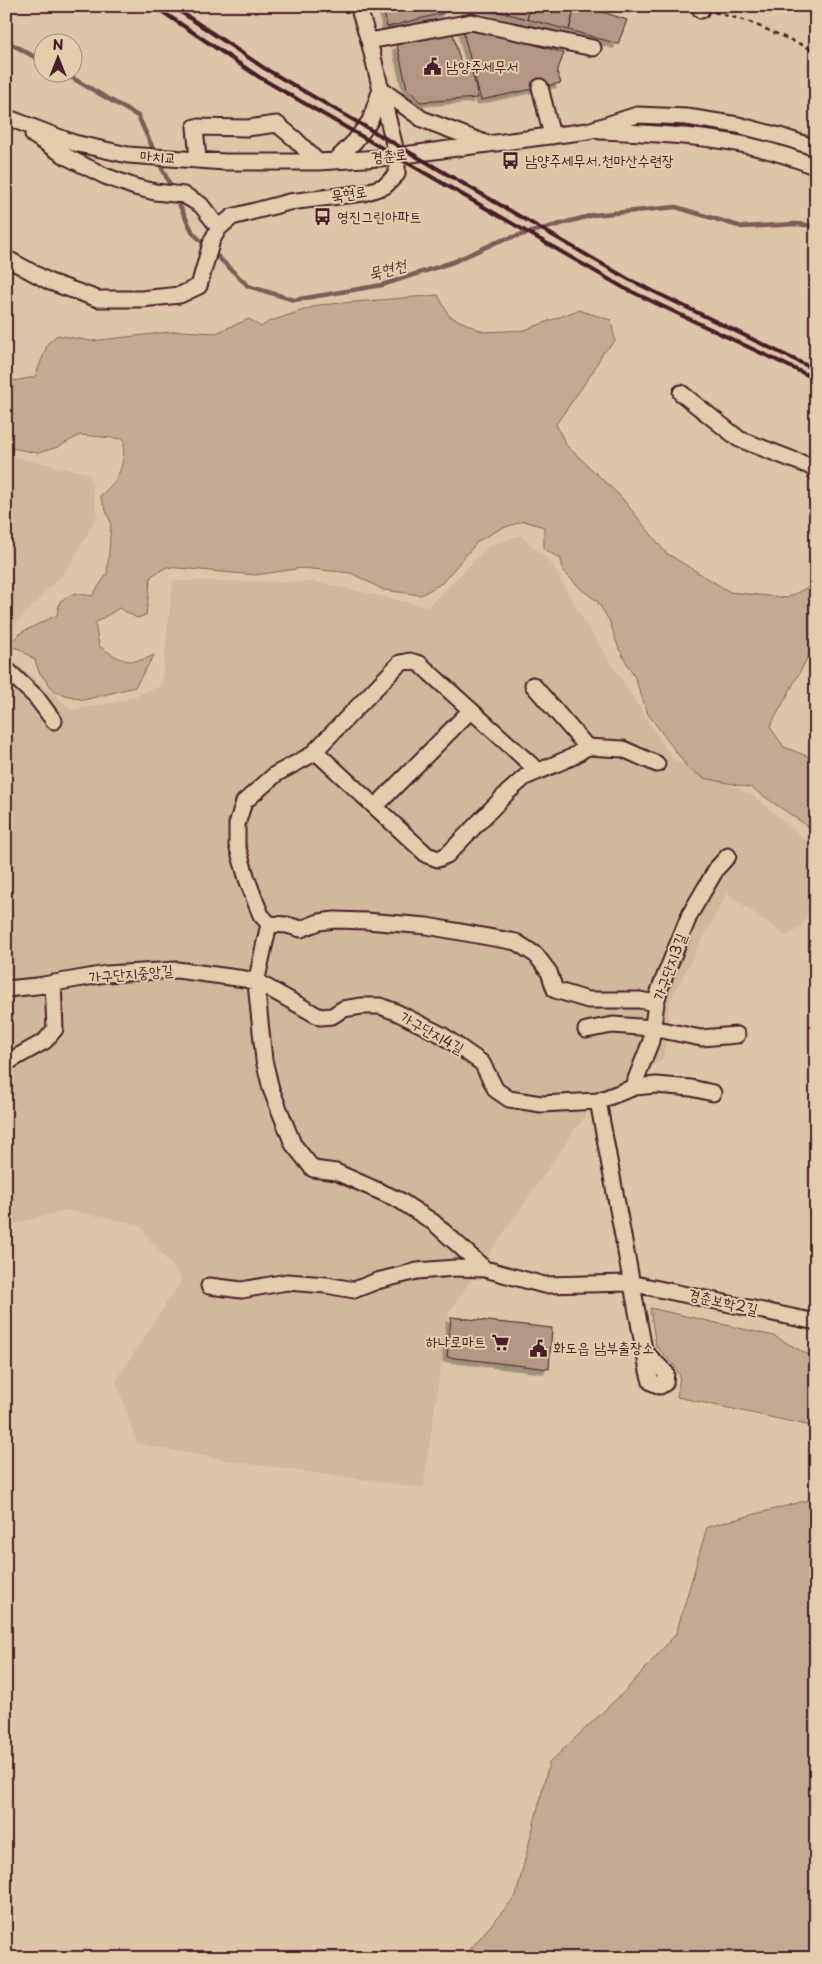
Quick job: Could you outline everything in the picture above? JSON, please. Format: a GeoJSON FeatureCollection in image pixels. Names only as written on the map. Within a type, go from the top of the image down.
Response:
{"type":"FeatureCollection","features":[{"type":"Feature","properties":{"kind":"street","name":"묵현로"},"geometry":{"type":"LineString","coordinates":[[215,234],[232,217],[289,202],[364,194],[385,186],[397,174],[397,156],[369,41],[358,6]]}},
{"type":"Feature","properties":{"kind":"street"},"geometry":{"type":"LineString","coordinates":[[369,41],[471,22],[593,48]]}},
{"type":"Feature","properties":{"kind":"street"},"geometry":{"type":"LineString","coordinates":[[540,87],[552,136]]}},
{"type":"Feature","properties":{"kind":"street"},"geometry":{"type":"LineString","coordinates":[[335,161],[355,141],[370,121],[381,89],[422,120],[488,144]]}},
{"type":"Feature","properties":{"kind":"street","name":"경춘로"},"geometry":{"type":"LineString","coordinates":[[193,160],[275,163],[397,156],[588,130],[636,115],[687,117],[738,125],[816,148]]}},
{"type":"Feature","properties":{"kind":"street"},"geometry":{"type":"LineString","coordinates":[[6,117],[67,157],[97,172],[135,187],[155,192],[184,195],[201,205],[215,234],[206,258],[199,286],[180,295],[141,299],[98,299],[50,282],[6,258]]}},
{"type":"Feature","properties":{"kind":"street","name":"마치교"},"geometry":{"type":"LineString","coordinates":[[6,117],[74,143],[128,155],[193,160]]}},
{"type":"Feature","properties":{"kind":"street"},"geometry":{"type":"LineString","coordinates":[[193,160],[195,127],[247,128],[276,124],[295,139],[318,162]]}},
{"type":"Feature","properties":{"kind":"street","name":"경춘로"},"geometry":{"type":"LineString","coordinates":[[588,130],[686,135],[734,143],[778,154],[816,167]]}},
{"type":"Feature","properties":{"kind":"street"},"geometry":{"type":"LineString","coordinates":[[681,393],[739,439],[812,467],[816,473]]}},
{"type":"Feature","properties":{"kind":"street"},"geometry":{"type":"LineString","coordinates":[[538,771],[420,664],[410,660],[400,663],[311,755],[276,774],[244,802],[237,824],[237,845],[247,879],[261,915],[269,924],[287,925],[301,929],[319,922],[335,920],[366,921],[427,926],[516,942],[536,955],[549,972],[556,990],[588,1000],[639,1000],[656,1003]]}},
{"type":"Feature","properties":{"kind":"street"},"geometry":{"type":"LineString","coordinates":[[6,669],[36,698],[54,721]]}},
{"type":"Feature","properties":{"kind":"street"},"geometry":{"type":"LineString","coordinates":[[533,685],[586,747]]}},
{"type":"Feature","properties":{"kind":"street"},"geometry":{"type":"LineString","coordinates":[[375,807],[471,710]]}},
{"type":"Feature","properties":{"kind":"street"},"geometry":{"type":"LineString","coordinates":[[315,751],[427,855],[438,859],[447,855],[507,793],[525,778],[572,757],[586,747],[622,749],[657,764]]}},
{"type":"Feature","properties":{"kind":"street","name":"가구단지3길"},"geometry":{"type":"LineString","coordinates":[[635,1087],[636,1079],[651,1041],[656,1003],[690,914],[718,868],[728,856]]}},
{"type":"Feature","properties":{"kind":"street"},"geometry":{"type":"LineString","coordinates":[[269,924],[256,983],[264,1060],[271,1089],[293,1144],[313,1169],[336,1172],[399,1200],[433,1222],[485,1269]]}},
{"type":"Feature","properties":{"kind":"street","name":"가구단지중앙길"},"geometry":{"type":"LineString","coordinates":[[6,989],[106,974],[177,970],[245,979],[256,983]]}},
{"type":"Feature","properties":{"kind":"street"},"geometry":{"type":"LineString","coordinates":[[6,1063],[46,1041],[56,1029],[53,983]]}},
{"type":"Feature","properties":{"kind":"street","name":"가구단지4길"},"geometry":{"type":"LineString","coordinates":[[256,983],[320,1017],[332,1016],[343,1010],[362,1006],[380,1006],[396,1012],[442,1034],[482,1063],[496,1090],[509,1099],[542,1104],[598,1101],[635,1087],[656,1085],[691,1088],[713,1093]]}},
{"type":"Feature","properties":{"kind":"street"},"geometry":{"type":"LineString","coordinates":[[586,1030],[613,1025],[652,1028],[701,1038],[737,1034]]}},
{"type":"Feature","properties":{"kind":"street"},"geometry":{"type":"LineString","coordinates":[[598,1101],[630,1283],[645,1352]]}},
{"type":"Feature","properties":{"kind":"street"},"geometry":{"type":"LineString","coordinates":[[209,1286],[242,1290],[287,1282],[326,1285],[354,1290],[377,1281],[417,1271],[455,1268],[485,1269]]}},
{"type":"Feature","properties":{"kind":"street","name":"경춘보학2길"},"geometry":{"type":"LineString","coordinates":[[485,1269],[544,1285],[630,1283],[816,1322]]}},
{"type":"Feature","properties":{"kind":"path"},"geometry":{"type":"LineString","coordinates":[[700,8],[747,21],[816,51]]}},
{"type":"Feature","properties":{"kind":"shaded area"},"geometry":{"type":"Polygon","coordinates":[[[438,295],[449,316],[484,332],[525,330],[578,310],[611,320],[615,341],[602,354],[592,373],[556,424],[566,445],[621,497],[666,553],[730,592],[787,598],[816,583],[816,642],[770,727],[784,747],[809,757],[816,766],[816,832],[752,788],[704,778],[688,768],[648,714],[635,678],[619,649],[609,620],[597,601],[581,589],[563,571],[561,559],[544,549],[544,527],[524,521],[500,529],[478,541],[442,583],[421,595],[384,590],[351,573],[302,568],[256,575],[167,567],[151,576],[146,615],[137,618],[119,608],[95,623],[99,646],[113,655],[125,660],[138,661],[154,655],[135,687],[84,700],[55,692],[39,672],[35,660],[20,649],[7,646],[22,632],[57,615],[60,601],[75,593],[92,596],[107,574],[111,523],[100,496],[113,484],[120,471],[124,439],[80,435],[58,447],[38,453],[6,447],[6,380],[13,381],[35,377],[48,343],[57,335],[91,341],[180,331],[216,333],[249,319],[261,327],[268,322],[319,305],[438,295]]]}},
{"type":"Feature","properties":{"kind":"shaded area"},"geometry":{"type":"Polygon","coordinates":[[[6,455],[90,474],[97,516],[69,567],[6,634],[6,455]]]}},
{"type":"Feature","properties":{"kind":"shaded area"},"geometry":{"type":"Polygon","coordinates":[[[521,535],[551,563],[587,626],[673,760],[752,795],[816,849],[816,901],[800,928],[786,936],[727,893],[670,1001],[663,1059],[588,1111],[449,1312],[423,1488],[237,1462],[137,1444],[116,1380],[182,1279],[138,1224],[66,1210],[6,1226],[6,655],[72,710],[118,702],[161,686],[173,581],[317,582],[428,607],[489,546],[521,535]]]}},
{"type":"Feature","properties":{"kind":"shaded area"},"geometry":{"type":"Polygon","coordinates":[[[650,1308],[774,1336],[816,1357],[816,1427],[677,1397],[680,1376],[674,1365],[656,1346],[650,1308]]]}},
{"type":"Feature","properties":{"kind":"shaded area"},"geometry":{"type":"Polygon","coordinates":[[[816,1498],[816,1958],[303,1958],[304,1951],[467,1953],[516,1896],[549,1763],[625,1691],[676,1634],[707,1527],[816,1498]]]}},
{"type":"Feature","properties":{"kind":"building"},"geometry":{"type":"Polygon","coordinates":[[[383,6],[446,6],[447,12],[387,27],[383,6]]]}},
{"type":"Feature","properties":{"kind":"building"},"geometry":{"type":"Polygon","coordinates":[[[485,6],[531,6],[527,19],[485,8],[485,6]]]}},
{"type":"Feature","properties":{"kind":"building"},"geometry":{"type":"Polygon","coordinates":[[[531,6],[575,6],[569,30],[527,19],[531,6]]]}},
{"type":"Feature","properties":{"kind":"building"},"geometry":{"type":"Polygon","coordinates":[[[575,6],[585,6],[627,20],[618,44],[569,30],[575,6]]]}},
{"type":"Feature","properties":{"kind":"building"},"geometry":{"type":"Polygon","coordinates":[[[475,28],[564,53],[557,72],[561,83],[481,100],[463,31],[475,28]]]}},
{"type":"Feature","properties":{"kind":"building","name":"남양주세무서"},"geometry":{"type":"Polygon","coordinates":[[[452,30],[462,68],[471,66],[478,98],[420,102],[407,88],[397,45],[452,30]]]}},
{"type":"Feature","properties":{"kind":"building","name":"하나로마트"},"geometry":{"type":"Polygon","coordinates":[[[451,1317],[552,1328],[549,1369],[447,1357],[451,1317]]]}},
{"type":"Feature","properties":{"kind":"waterway","name":"묵현천"},"geometry":{"type":"LineString","coordinates":[[6,41],[32,55]]}},
{"type":"Feature","properties":{"kind":"waterway","name":"묵현천"},"geometry":{"type":"LineString","coordinates":[[79,82],[138,116],[155,153]]}},
{"type":"Feature","properties":{"kind":"waterway","name":"묵현천"},"geometry":{"type":"LineString","coordinates":[[158,160],[173,191]]}},
{"type":"Feature","properties":{"kind":"waterway","name":"묵현천"},"geometry":{"type":"LineString","coordinates":[[176,198],[193,233],[206,246]]}},
{"type":"Feature","properties":{"kind":"waterway","name":"묵현천"},"geometry":{"type":"LineString","coordinates":[[212,251],[248,286],[294,300],[382,285],[453,262],[499,241],[593,215],[676,207],[742,227],[796,224],[816,226]]}},
{"type":"Feature","properties":{"kind":"railway"},"geometry":{"type":"LineString","coordinates":[[154,6],[259,77],[624,288],[816,379]]}},
{"type":"Feature","properties":{"kind":"railway"},"geometry":{"type":"LineString","coordinates":[[172,6],[264,68],[628,279],[816,370]]}},
{"type":"Feature","properties":{"kind":"place","name":"남양주세무서"},"geometry":{"type":"Point","coordinates":[432,67]}},
{"type":"Feature","properties":{"kind":"place","name":"남양주세무서.천마산수련장"},"geometry":{"type":"Point","coordinates":[511,161]}},
{"type":"Feature","properties":{"kind":"place","name":"영진그린아파트"},"geometry":{"type":"Point","coordinates":[323,217]}},
{"type":"Feature","properties":{"kind":"place","name":"하나로마트"},"geometry":{"type":"Point","coordinates":[500,1342]}},
{"type":"Feature","properties":{"kind":"place","name":"화도읍 남부출장소"},"geometry":{"type":"Point","coordinates":[539,1348]}}]}
